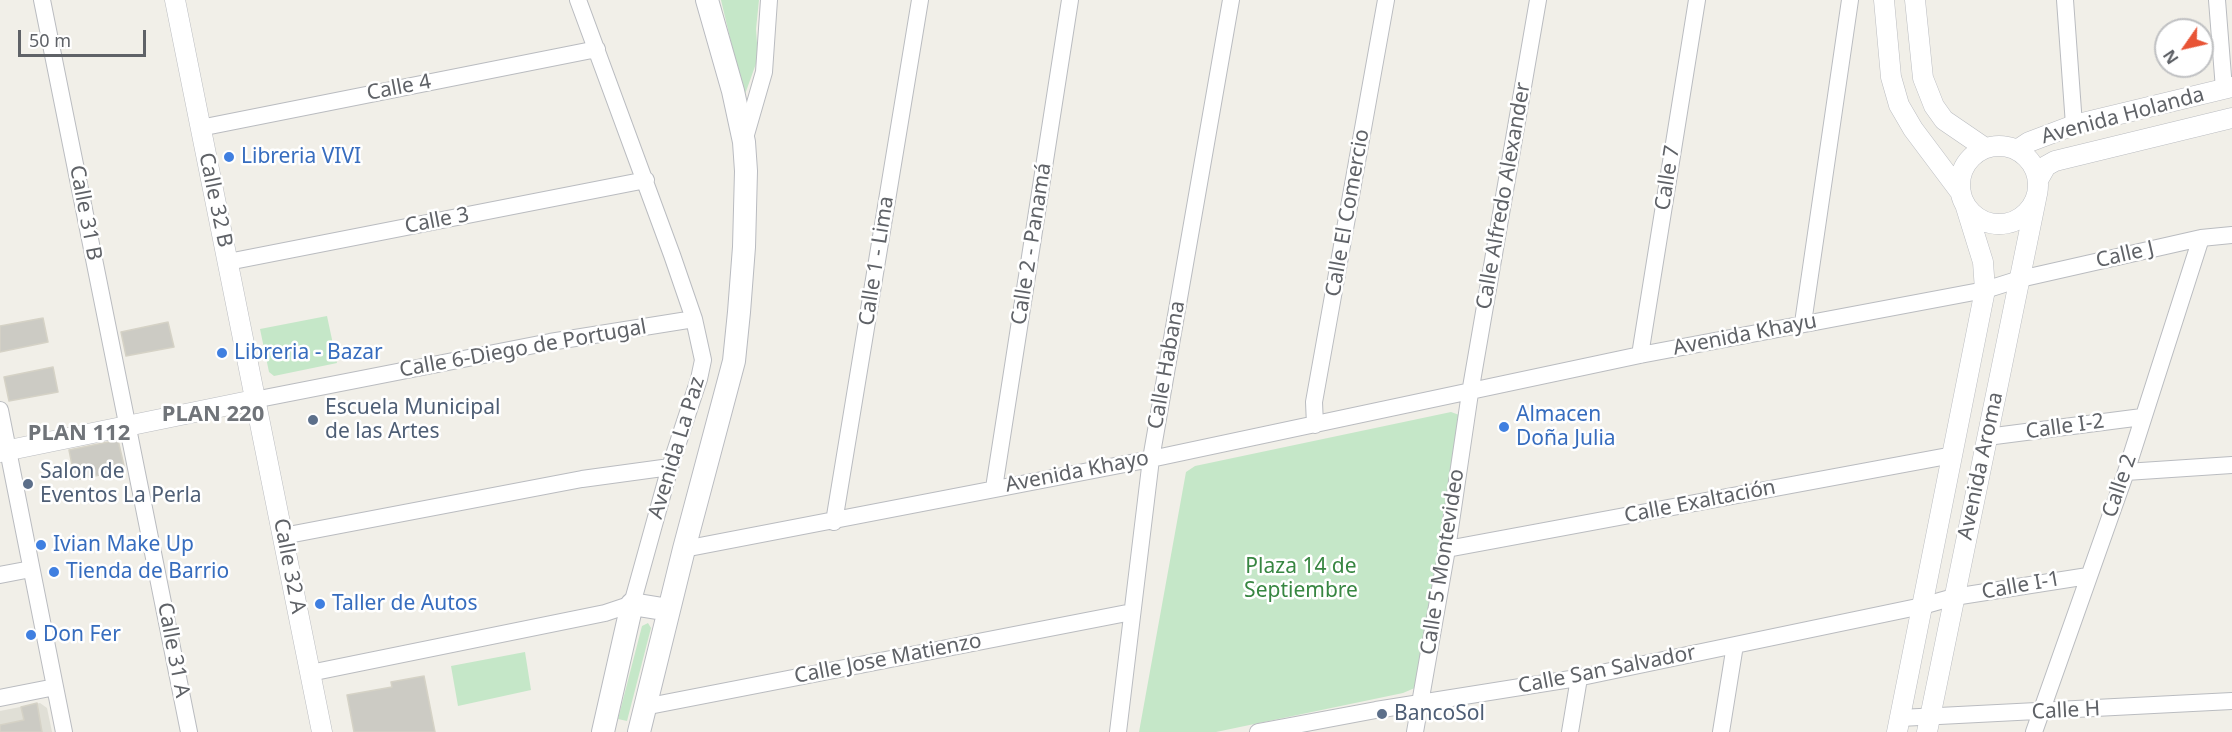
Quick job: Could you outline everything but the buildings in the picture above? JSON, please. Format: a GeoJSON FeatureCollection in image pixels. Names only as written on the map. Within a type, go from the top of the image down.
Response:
{"type":"FeatureCollection","features":[{"type":"Feature","properties":{"kind":"main road","name":"Avenida La Paz"},"geometry":{"type":"LineString","coordinates":[[639,732],[684,549],[734,361],[744,247],[746,171],[744,142],[733,91],[707,0]]}},
{"type":"Feature","properties":{"kind":"main road","name":"Avenida La Paz"},"geometry":{"type":"LineString","coordinates":[[603,732],[632,604]]}},
{"type":"Feature","properties":{"kind":"main road"},"geometry":{"type":"LineString","coordinates":[[632,604],[669,610]]}},
{"type":"Feature","properties":{"kind":"street","name":"Calle 31 B"},"geometry":{"type":"LineString","coordinates":[[42,0],[127,426]]}},
{"type":"Feature","properties":{"kind":"street","name":"Calle 32 B"},"geometry":{"type":"LineString","coordinates":[[175,0],[254,400]]}},
{"type":"Feature","properties":{"kind":"street","name":"Avenida La Paz"},"geometry":{"type":"LineString","coordinates":[[578,0],[646,180],[694,319],[703,360],[632,604]]}},
{"type":"Feature","properties":{"kind":"street"},"geometry":{"type":"LineString","coordinates":[[744,142],[764,72],[770,0]]}},
{"type":"Feature","properties":{"kind":"street","name":"Calle 1 - Lima"},"geometry":{"type":"LineString","coordinates":[[834,522],[920,0]]}},
{"type":"Feature","properties":{"kind":"street","name":"Calle 2 - Panamá"},"geometry":{"type":"LineString","coordinates":[[994,488],[1070,0]]}},
{"type":"Feature","properties":{"kind":"street","name":"Calle Habana"},"geometry":{"type":"LineString","coordinates":[[1118,732],[1151,459],[1231,0]]}},
{"type":"Feature","properties":{"kind":"street","name":"Calle El Comercio"},"geometry":{"type":"LineString","coordinates":[[1314,425],[1314,402],[1386,0]]}},
{"type":"Feature","properties":{"kind":"street","name":"Calle Alfredo Alexander"},"geometry":{"type":"LineString","coordinates":[[1470,393],[1538,0]]}},
{"type":"Feature","properties":{"kind":"street","name":"Calle 7"},"geometry":{"type":"LineString","coordinates":[[1640,355],[1697,0]]}},
{"type":"Feature","properties":{"kind":"street"},"geometry":{"type":"LineString","coordinates":[[1803,323],[1850,0]]}},
{"type":"Feature","properties":{"kind":"street","name":"Avenida Aroma"},"geometry":{"type":"LineString","coordinates":[[1884,0],[1891,77],[1899,105],[1913,129],[1963,199],[1983,262],[1985,290],[1898,725]]}},
{"type":"Feature","properties":{"kind":"street"},"geometry":{"type":"LineString","coordinates":[[1915,0],[1923,78],[1934,106],[1944,120],[1985,148]]}},
{"type":"Feature","properties":{"kind":"street"},"geometry":{"type":"LineString","coordinates":[[2064,0],[2067,158]]}},
{"type":"Feature","properties":{"kind":"street"},"geometry":{"type":"LineString","coordinates":[[2217,0],[2228,88]]}},
{"type":"Feature","properties":{"kind":"street","name":"Calle 4"},"geometry":{"type":"LineString","coordinates":[[200,128],[597,49]]}},
{"type":"Feature","properties":{"kind":"street","name":"Avenida Holanda"},"geometry":{"type":"LineString","coordinates":[[2017,150],[2029,142],[2067,127],[2228,88]]}},
{"type":"Feature","properties":{"kind":"street","name":"Avenida Holanda"},"geometry":{"type":"LineString","coordinates":[[2037,190],[2046,166],[2055,161],[2232,118]]}},
{"type":"Feature","properties":{"kind":"street"},"geometry":{"type":"LineString","coordinates":[[1996,146],[2017,150],[2031,162],[2037,190],[2030,210],[2020,219],[2008,224],[1984,221],[1973,214],[1963,199],[1960,182],[1962,171],[1968,161],[1985,148],[1996,146]]}},
{"type":"Feature","properties":{"kind":"street","name":"Calle 3"},"geometry":{"type":"LineString","coordinates":[[228,262],[646,180]]}},
{"type":"Feature","properties":{"kind":"street","name":"Avenida Aroma"},"geometry":{"type":"LineString","coordinates":[[1929,725],[2037,190]]}},
{"type":"Feature","properties":{"kind":"street","name":"Calle J"},"geometry":{"type":"LineString","coordinates":[[2020,279],[2200,238],[2232,235]]}},
{"type":"Feature","properties":{"kind":"street","name":"Calle 2"},"geometry":{"type":"LineString","coordinates":[[2034,732],[2126,472],[2200,238]]}},
{"type":"Feature","properties":{"kind":"street","name":"Avenida Khayu"},"geometry":{"type":"LineString","coordinates":[[1470,393],[1640,355],[1985,290],[2020,279]]}},
{"type":"Feature","properties":{"kind":"street","name":"Calle 6-Diego de Portugal"},"geometry":{"type":"LineString","coordinates":[[4,451],[550,342],[694,319]]}},
{"type":"Feature","properties":{"kind":"street","name":"Avenida Khayo"},"geometry":{"type":"LineString","coordinates":[[684,549],[834,522],[1470,393]]}},
{"type":"Feature","properties":{"kind":"street","name":"Calle 5 Montevideo"},"geometry":{"type":"LineString","coordinates":[[1415,732],[1447,549],[1470,393]]}},
{"type":"Feature","properties":{"kind":"street","name":"Calle 32 A"},"geometry":{"type":"LineString","coordinates":[[254,400],[322,732]]}},
{"type":"Feature","properties":{"kind":"street"},"geometry":{"type":"LineString","coordinates":[[0,410],[4,451],[64,732]]}},
{"type":"Feature","properties":{"kind":"street","name":"Calle I-2"},"geometry":{"type":"LineString","coordinates":[[1987,437],[2142,417]]}},
{"type":"Feature","properties":{"kind":"street","name":"Calle 31 A"},"geometry":{"type":"LineString","coordinates":[[127,426],[189,732]]}},
{"type":"Feature","properties":{"kind":"street","name":"Calle Exaltación"},"geometry":{"type":"LineString","coordinates":[[1447,549],[1953,455]]}},
{"type":"Feature","properties":{"kind":"street"},"geometry":{"type":"LineString","coordinates":[[2126,472],[2232,465]]}},
{"type":"Feature","properties":{"kind":"street"},"geometry":{"type":"LineString","coordinates":[[283,536],[582,479],[670,467]]}},
{"type":"Feature","properties":{"kind":"street"},"geometry":{"type":"LineString","coordinates":[[0,575],[31,569]]}},
{"type":"Feature","properties":{"kind":"street","name":"Calle I-1"},"geometry":{"type":"LineString","coordinates":[[1954,597],[2088,576]]}},
{"type":"Feature","properties":{"kind":"street","name":"Calle San Salvador"},"geometry":{"type":"LineString","coordinates":[[1265,731],[1577,678],[1922,606],[1954,597]]}},
{"type":"Feature","properties":{"kind":"street"},"geometry":{"type":"LineString","coordinates":[[310,673],[605,613],[632,604]]}},
{"type":"Feature","properties":{"kind":"street","name":"Calle Jose Matienzo"},"geometry":{"type":"LineString","coordinates":[[644,707],[1132,612]]}},
{"type":"Feature","properties":{"kind":"street"},"geometry":{"type":"LineString","coordinates":[[1721,732],[1735,645]]}},
{"type":"Feature","properties":{"kind":"street"},"geometry":{"type":"LineString","coordinates":[[1570,732],[1577,678]]}},
{"type":"Feature","properties":{"kind":"street"},"geometry":{"type":"LineString","coordinates":[[0,698],[56,687]]}},
{"type":"Feature","properties":{"kind":"street","name":"Calle H"},"geometry":{"type":"LineString","coordinates":[[1898,725],[1929,725],[2042,712],[2232,701]]}},
{"type":"Feature","properties":{"kind":"shaded area"},"geometry":{"type":"Polygon","coordinates":[[[40,703],[47,708],[52,732],[0,732],[0,711],[40,703]]]}},
{"type":"Feature","properties":{"kind":"green space"},"geometry":{"type":"Polygon","coordinates":[[[721,0],[759,0],[756,29],[758,58],[744,97],[721,0]]]}},
{"type":"Feature","properties":{"kind":"green space"},"geometry":{"type":"Polygon","coordinates":[[[327,316],[337,363],[274,376],[269,372],[260,329],[327,316]]]}},
{"type":"Feature","properties":{"kind":"green space","name":"Plaza 14 de Septiembre"},"geometry":{"type":"Polygon","coordinates":[[[1451,412],[1462,416],[1417,687],[1403,693],[1216,732],[1139,732],[1186,472],[1195,466],[1451,412]]]}},
{"type":"Feature","properties":{"kind":"green space"},"geometry":{"type":"Polygon","coordinates":[[[648,623],[651,628],[627,721],[618,719],[642,626],[648,623]]]}},
{"type":"Feature","properties":{"kind":"green space"},"geometry":{"type":"Polygon","coordinates":[[[525,652],[531,690],[458,706],[451,666],[525,652]]]}},
{"type":"Feature","properties":{"kind":"place","name":"Libreria VIVI"},"geometry":{"type":"Point","coordinates":[229,157]}},
{"type":"Feature","properties":{"kind":"place","name":"Libreria - Bazar"},"geometry":{"type":"Point","coordinates":[222,353]}},
{"type":"Feature","properties":{"kind":"place","name":"Escuela Municipal de las Artes"},"geometry":{"type":"Point","coordinates":[313,420]}},
{"type":"Feature","properties":{"kind":"place","name":"Almacen Doña Julia"},"geometry":{"type":"Point","coordinates":[1504,427]}},
{"type":"Feature","properties":{"kind":"place","name":"Salon de Eventos La Perla"},"geometry":{"type":"Point","coordinates":[28,484]}},
{"type":"Feature","properties":{"kind":"place","name":"Ivian Make Up"},"geometry":{"type":"Point","coordinates":[41,545]}},
{"type":"Feature","properties":{"kind":"place","name":"Tienda de Barrio"},"geometry":{"type":"Point","coordinates":[54,572]}},
{"type":"Feature","properties":{"kind":"place","name":"Taller de Autos"},"geometry":{"type":"Point","coordinates":[320,604]}},
{"type":"Feature","properties":{"kind":"place","name":"Don Fer"},"geometry":{"type":"Point","coordinates":[31,635]}},
{"type":"Feature","properties":{"kind":"place","name":"BancoSol"},"geometry":{"type":"Point","coordinates":[1382,714]}},
{"type":"Feature","properties":{"kind":"district","name":"PLAN 220"},"geometry":{"type":"Point","coordinates":[213,415]}},
{"type":"Feature","properties":{"kind":"district","name":"PLAN 112"},"geometry":{"type":"Point","coordinates":[79,434]}}]}
